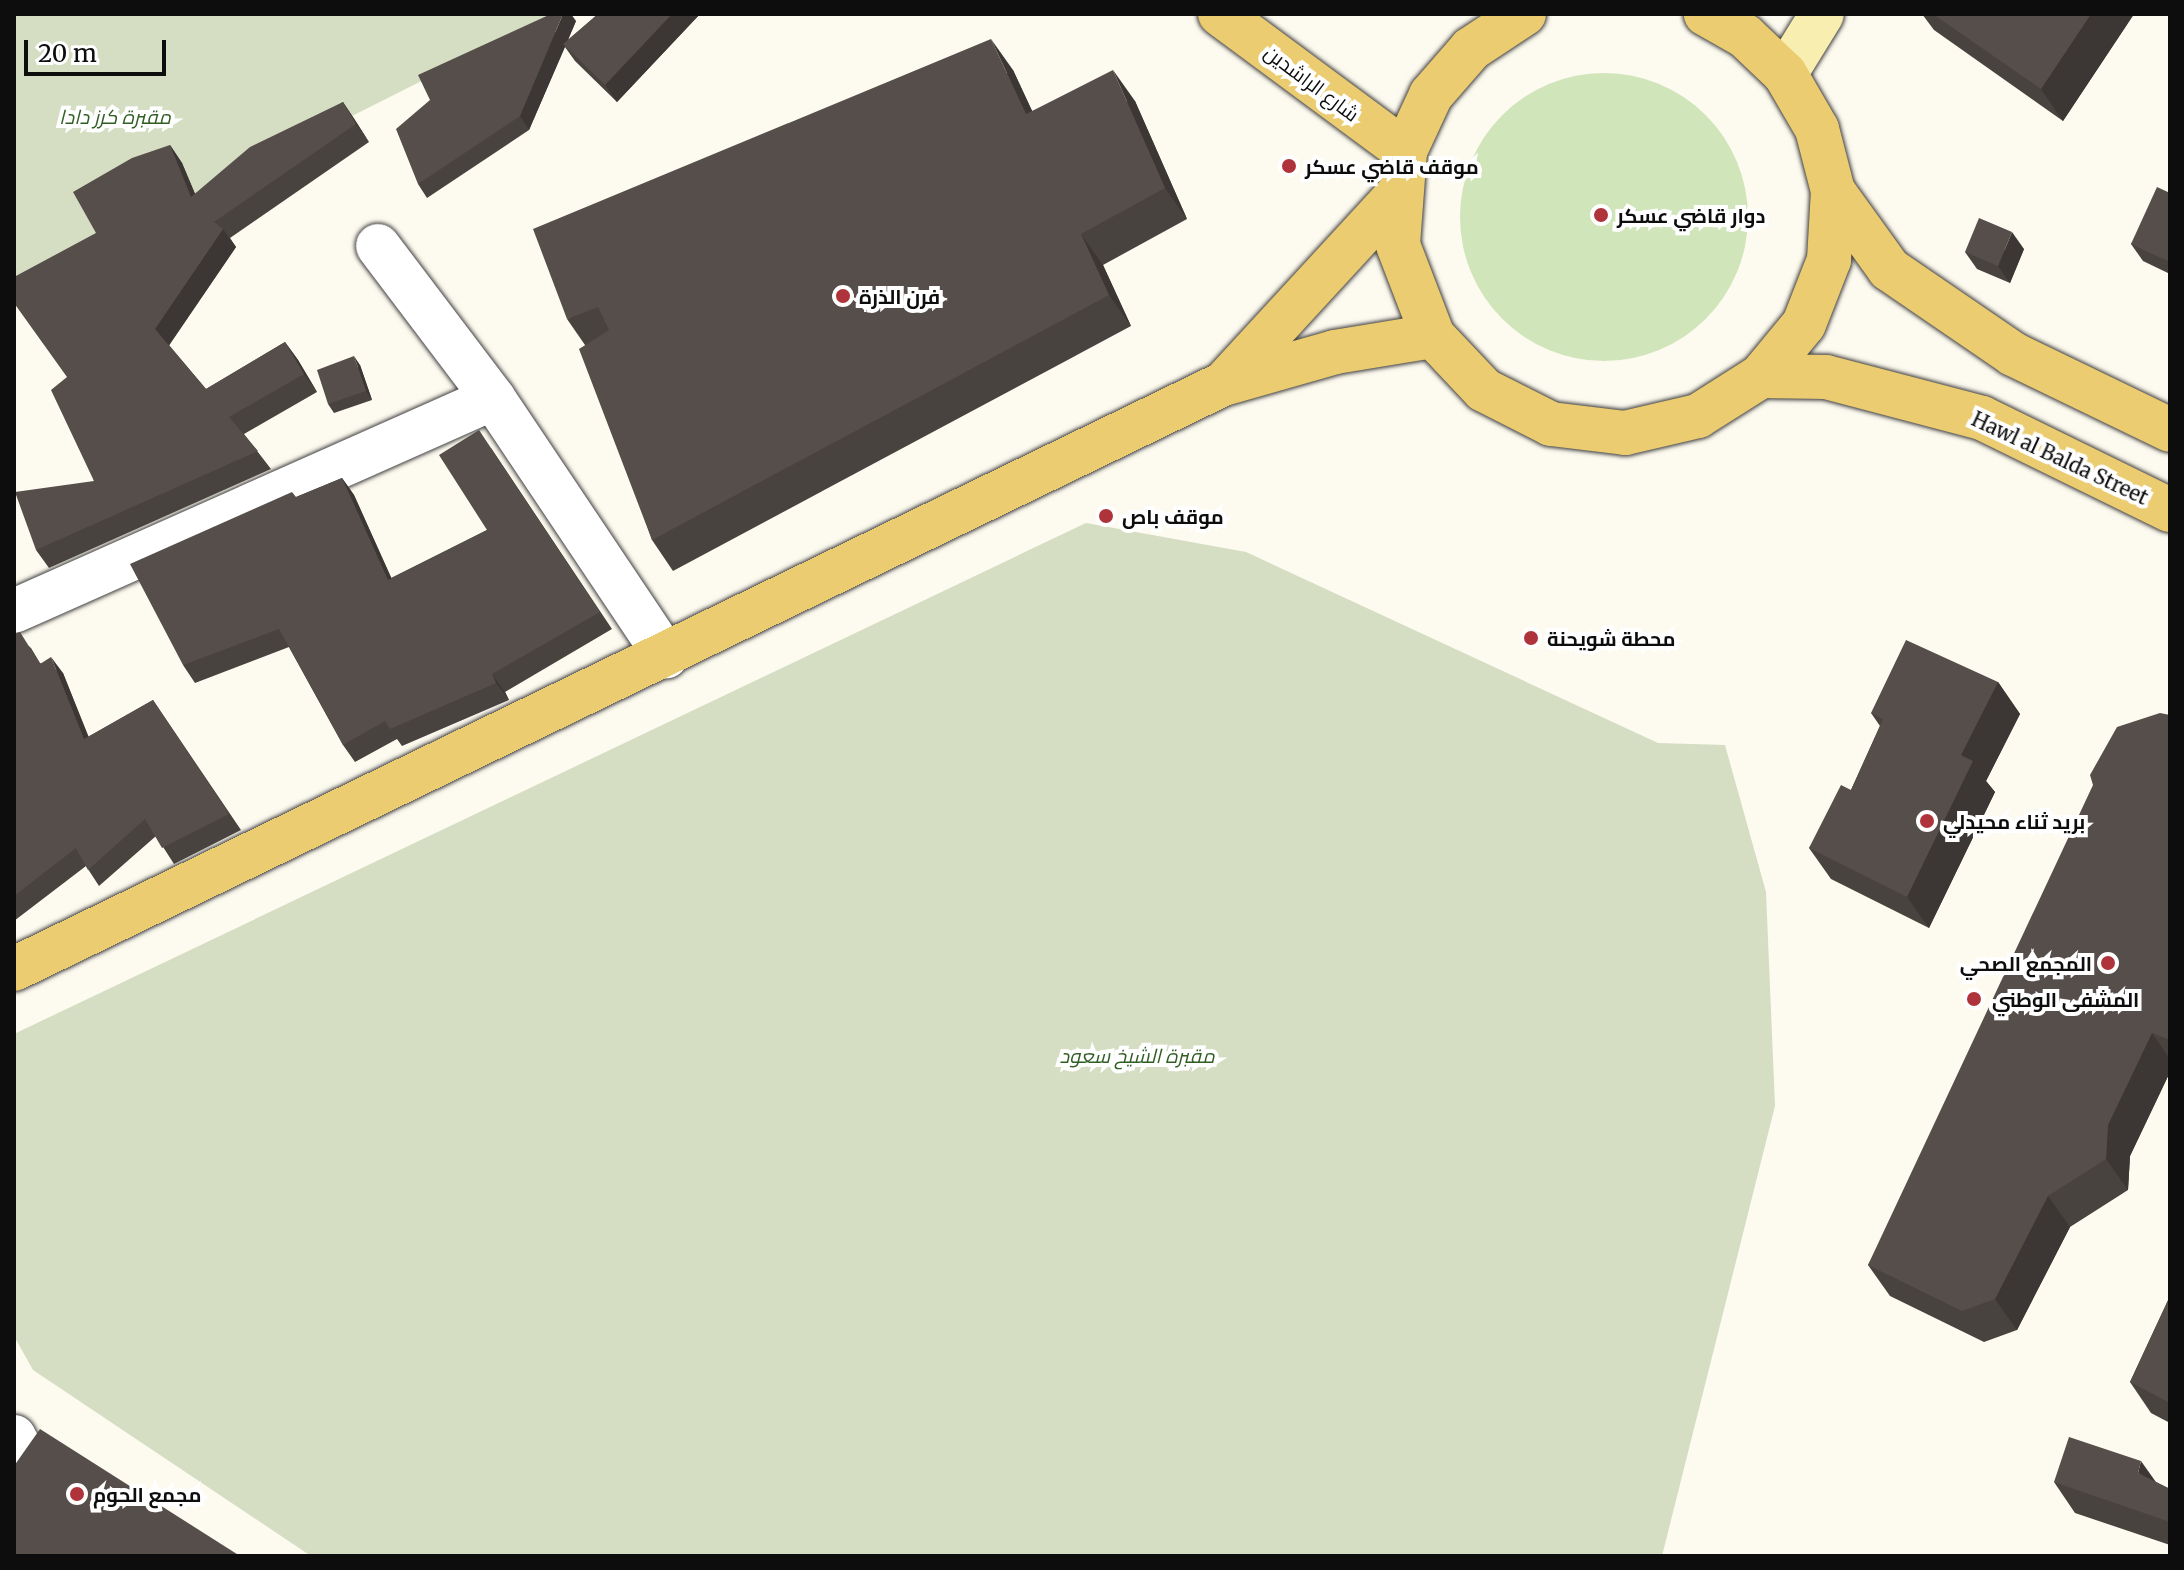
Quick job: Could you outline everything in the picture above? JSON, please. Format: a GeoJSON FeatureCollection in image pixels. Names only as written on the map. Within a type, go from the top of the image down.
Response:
{"type":"FeatureCollection","features":[{"type":"Feature","properties":{"kind":"main road","name":"شارع الراشدين"},"geometry":{"type":"LineString","coordinates":[[1220,14],[1405,151]]}},
{"type":"Feature","properties":{"kind":"main road"},"geometry":{"type":"LineString","coordinates":[[1524,14],[1471,49],[1431,95],[1405,151],[1397,195],[1398,245],[1433,336],[1498,397],[1551,424],[1625,433],[1698,416],[1761,376],[1804,324],[1829,260],[1833,191],[1817,129],[1785,74],[1745,36],[1706,14]]}},
{"type":"Feature","properties":{"kind":"main road"},"geometry":{"type":"LineString","coordinates":[[1785,74],[1822,14]]}},
{"type":"Feature","properties":{"kind":"main road"},"geometry":{"type":"LineString","coordinates":[[1833,191],[1889,269],[2013,354],[2170,430]]}},
{"type":"Feature","properties":{"kind":"main road"},"geometry":{"type":"LineString","coordinates":[[1223,384],[1310,298],[1397,195]]}},
{"type":"Feature","properties":{"kind":"main road"},"geometry":{"type":"LineString","coordinates":[[14,969],[1223,384],[1335,352],[1433,336]]}},
{"type":"Feature","properties":{"kind":"main road","name":"Hawl al Balda Street"},"geometry":{"type":"LineString","coordinates":[[1761,376],[1826,377],[1982,418],[2170,510]]}},
{"type":"Feature","properties":{"kind":"street"},"geometry":{"type":"LineString","coordinates":[[378,246],[493,398],[666,656]]}},
{"type":"Feature","properties":{"kind":"street"},"geometry":{"type":"LineString","coordinates":[[14,611],[493,398]]}},
{"type":"Feature","properties":{"kind":"street"},"geometry":{"type":"LineString","coordinates":[[14,1437],[20,1449],[14,1458]]}},
{"type":"Feature","properties":{"kind":"green space","name":"مقبرة كرز دادا"},"geometry":{"type":"Polygon","coordinates":[[[14,14],[555,14],[14,286],[14,14]]]}},
{"type":"Feature","properties":{"kind":"green space","name":"دوار قاضي عسكر"},"geometry":{"type":"Polygon","coordinates":[[[1604,73],[1632,76],[1659,84],[1706,115],[1737,162],[1745,189],[1748,217],[1745,245],[1737,272],[1706,319],[1659,350],[1632,358],[1604,361],[1576,358],[1549,350],[1502,319],[1471,272],[1463,245],[1460,217],[1463,189],[1471,162],[1502,115],[1549,84],[1576,76],[1604,73]]]}},
{"type":"Feature","properties":{"kind":"green space","name":"مقبرة الشيخ سعود"},"geometry":{"type":"Polygon","coordinates":[[[1086,523],[1246,552],[1658,743],[1725,745],[1766,892],[1775,1106],[1662,1556],[311,1556],[33,1370],[14,1336],[14,1034],[1086,523]]]}},
{"type":"Feature","properties":{"kind":"building"},"geometry":{"type":"Polygon","coordinates":[[[551,14],[563,14],[520,116],[418,184],[396,129],[430,100],[418,75],[551,14]]]}},
{"type":"Feature","properties":{"kind":"building"},"geometry":{"type":"Polygon","coordinates":[[[598,14],[672,14],[605,85],[563,44],[598,14]]]}},
{"type":"Feature","properties":{"kind":"building"},"geometry":{"type":"Polygon","coordinates":[[[1933,14],[2091,14],[2041,89],[1933,14]]]}},
{"type":"Feature","properties":{"kind":"building","name":"فرن الذرة"},"geometry":{"type":"Polygon","coordinates":[[[991,39],[1026,114],[1113,70],[1165,188],[1081,234],[1109,295],[652,540],[579,349],[609,330],[598,307],[567,319],[533,229],[991,39]]]}},
{"type":"Feature","properties":{"kind":"building"},"geometry":{"type":"Polygon","coordinates":[[[343,102],[356,124],[214,222],[223,229],[155,329],[206,389],[285,342],[304,374],[229,417],[258,451],[36,550],[15,492],[94,481],[51,390],[67,377],[14,303],[14,277],[96,233],[73,192],[132,158],[170,145],[191,197],[250,147],[343,102]]]}},
{"type":"Feature","properties":{"kind":"building"},"geometry":{"type":"Polygon","coordinates":[[[2157,187],[2170,193],[2170,262],[2131,244],[2157,187]]]}},
{"type":"Feature","properties":{"kind":"building"},"geometry":{"type":"Polygon","coordinates":[[[1979,218],[2012,232],[1998,266],[1965,252],[1979,218]]]}},
{"type":"Feature","properties":{"kind":"building"},"geometry":{"type":"Polygon","coordinates":[[[354,356],[366,391],[328,404],[317,370],[354,356]]]}},
{"type":"Feature","properties":{"kind":"building"},"geometry":{"type":"Polygon","coordinates":[[[479,430],[600,612],[492,674],[496,683],[390,729],[385,721],[343,745],[279,629],[183,665],[130,564],[292,492],[296,497],[342,478],[388,580],[487,530],[439,455],[479,430]]]}},
{"type":"Feature","properties":{"kind":"building"},"geometry":{"type":"Polygon","coordinates":[[[20,632],[40,664],[51,657],[84,739],[153,700],[229,814],[162,848],[145,819],[88,870],[76,848],[14,896],[14,634],[20,632]]]}},
{"type":"Feature","properties":{"kind":"building"},"geometry":{"type":"Polygon","coordinates":[[[1906,640],[1998,682],[1961,755],[1973,761],[1907,897],[1809,848],[1841,785],[1851,790],[1883,719],[1871,713],[1906,640]]]}},
{"type":"Feature","properties":{"kind":"building","name":"المجمع الصحي"},"geometry":{"type":"Polygon","coordinates":[[[2160,713],[2170,715],[2170,1040],[2152,1033],[2108,1125],[2106,1159],[2048,1196],[1995,1299],[1962,1311],[1868,1265],[2093,785],[2090,775],[2117,727],[2160,713]]]}},
{"type":"Feature","properties":{"kind":"building"},"geometry":{"type":"Polygon","coordinates":[[[2170,1296],[2170,1403],[2130,1382],[2170,1296]]]}},
{"type":"Feature","properties":{"kind":"building","name":"مجمع الحوم"},"geometry":{"type":"Polygon","coordinates":[[[40,1429],[240,1556],[14,1556],[14,1466],[40,1429]]]}},
{"type":"Feature","properties":{"kind":"building"},"geometry":{"type":"Polygon","coordinates":[[[2069,1437],[2141,1461],[2138,1473],[2170,1489],[2170,1522],[2054,1482],[2069,1437]]]}},
{"type":"Feature","properties":{"kind":"place","name":"موقف قاضي عسكر"},"geometry":{"type":"Point","coordinates":[1289,166]}},
{"type":"Feature","properties":{"kind":"place","name":"دوار قاضي عسكر"},"geometry":{"type":"Point","coordinates":[1601,215]}},
{"type":"Feature","properties":{"kind":"place","name":"فرن الذرة"},"geometry":{"type":"Point","coordinates":[843,296]}},
{"type":"Feature","properties":{"kind":"place","name":"موقف باص"},"geometry":{"type":"Point","coordinates":[1106,516]}},
{"type":"Feature","properties":{"kind":"place","name":"محطة شويحنة"},"geometry":{"type":"Point","coordinates":[1531,638]}},
{"type":"Feature","properties":{"kind":"place","name":"بريد ثناء محيدلي"},"geometry":{"type":"Point","coordinates":[1927,821]}},
{"type":"Feature","properties":{"kind":"place","name":"المجمع الصحي"},"geometry":{"type":"Point","coordinates":[2108,963]}},
{"type":"Feature","properties":{"kind":"place","name":"المشفى الوطني"},"geometry":{"type":"Point","coordinates":[1974,999]}},
{"type":"Feature","properties":{"kind":"place","name":"مجمع الحوم"},"geometry":{"type":"Point","coordinates":[77,1494]}}]}
